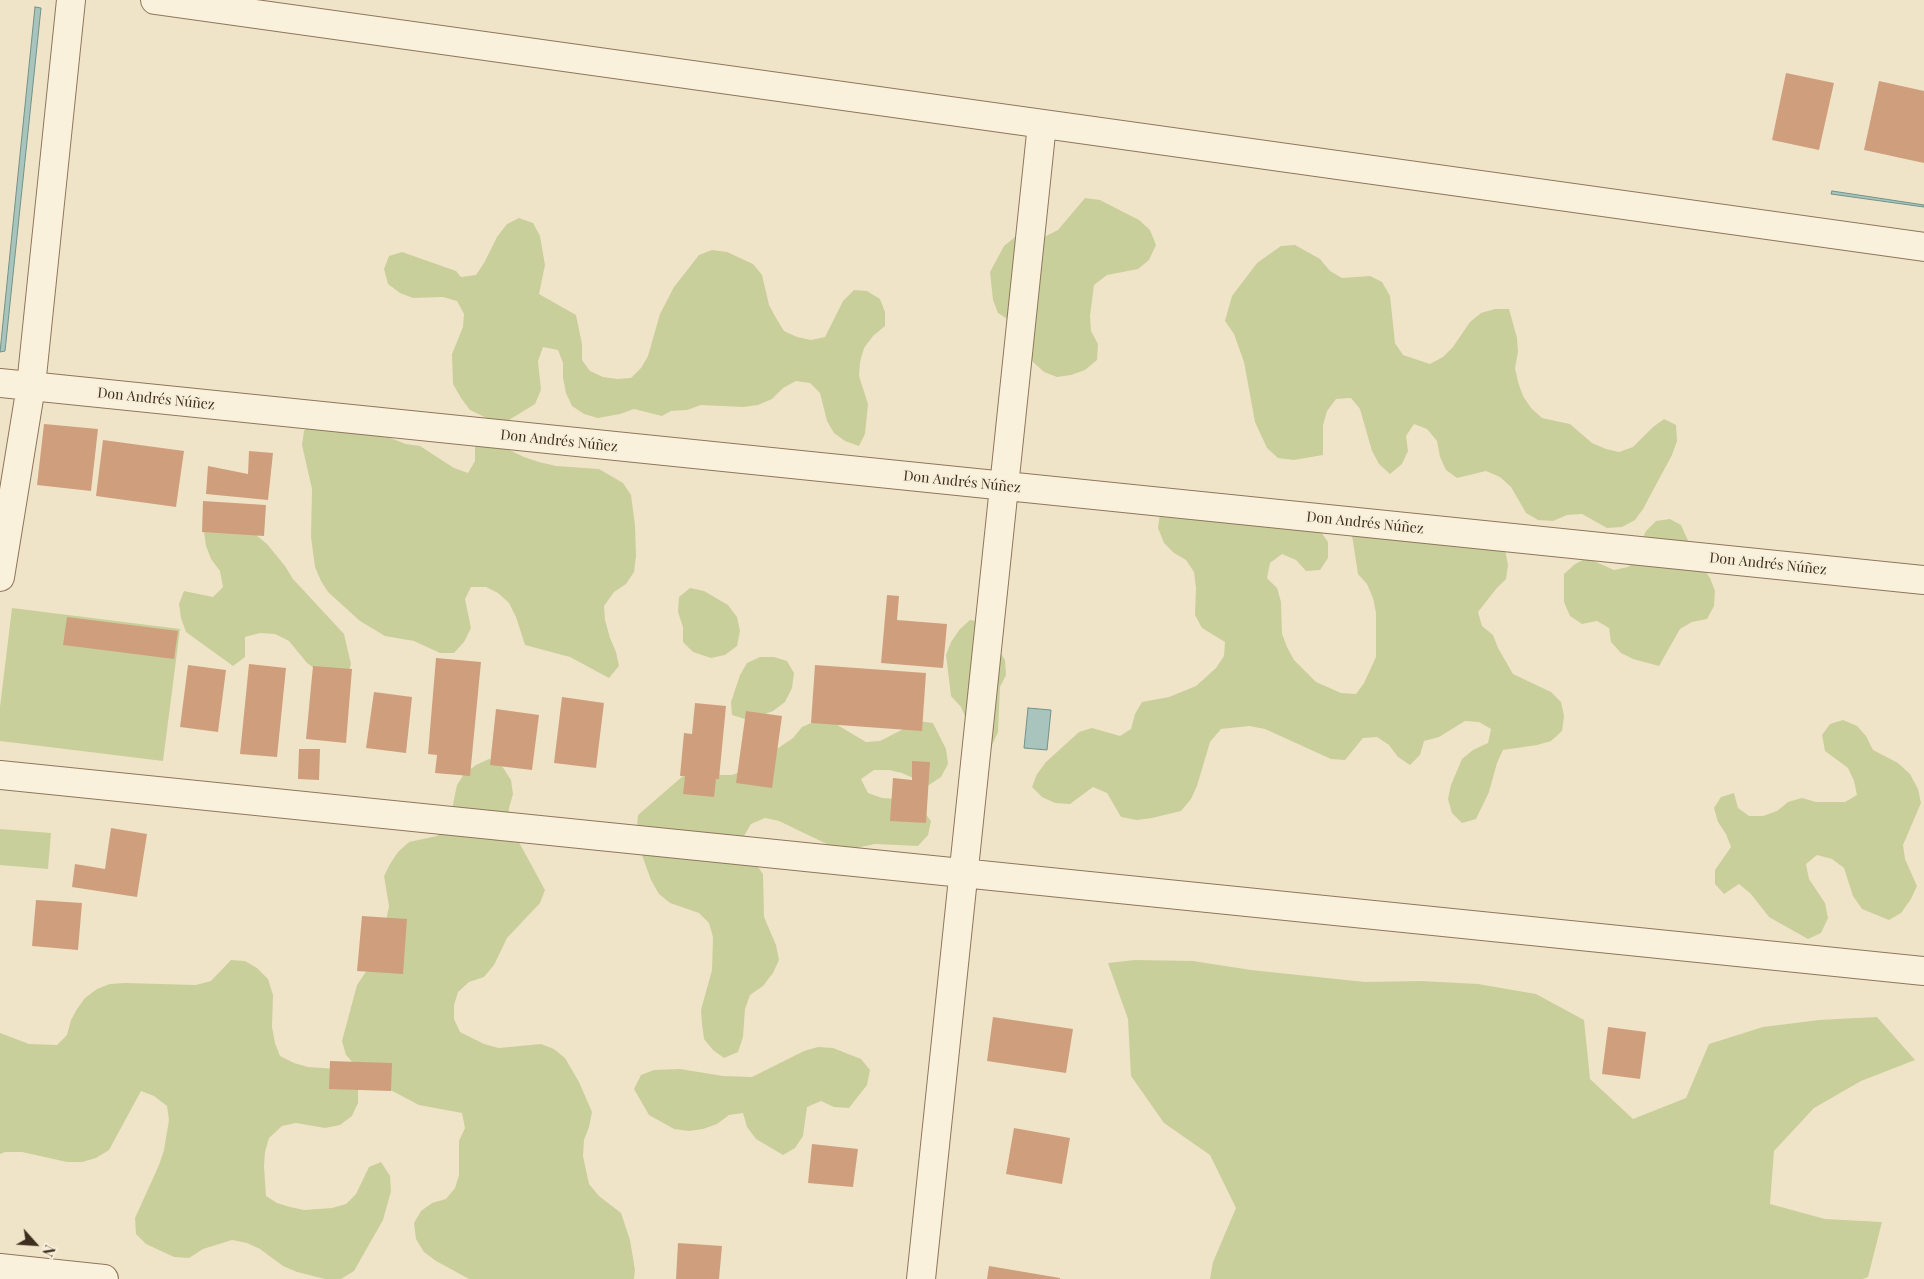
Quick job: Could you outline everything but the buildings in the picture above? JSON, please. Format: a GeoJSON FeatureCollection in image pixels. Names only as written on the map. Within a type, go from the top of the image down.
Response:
{"type":"FeatureCollection","features":[{"type":"Feature","properties":{"kind":"street"},"geometry":{"type":"LineString","coordinates":[[0,577],[31,386],[71,0]]}},
{"type":"Feature","properties":{"kind":"street"},"geometry":{"type":"LineString","coordinates":[[155,0],[1924,247]]}},
{"type":"Feature","properties":{"kind":"street"},"geometry":{"type":"LineString","coordinates":[[921,1279],[1042,124]]}},
{"type":"Feature","properties":{"kind":"street","name":"Don Andrés Núñez"},"geometry":{"type":"LineString","coordinates":[[0,383],[1924,580]]}},
{"type":"Feature","properties":{"kind":"street"},"geometry":{"type":"LineString","coordinates":[[0,775],[1924,971]]}},
{"type":"Feature","properties":{"kind":"street"},"geometry":{"type":"LineString","coordinates":[[0,1268],[104,1279]]}},
{"type":"Feature","properties":{"kind":"green space"},"geometry":{"type":"Polygon","coordinates":[[[1085,198],[1100,200],[1139,220],[1150,230],[1156,245],[1149,260],[1138,269],[1107,275],[1094,285],[1090,316],[1091,331],[1098,344],[1097,360],[1085,370],[1057,377],[1044,372],[1033,362],[1015,324],[998,313],[993,300],[990,272],[1004,246],[1015,237],[1044,237],[1058,230],[1085,198]]]}},
{"type":"Feature","properties":{"kind":"green space"},"geometry":{"type":"Polygon","coordinates":[[[519,218],[533,223],[540,236],[545,265],[539,294],[576,315],[582,344],[582,360],[590,371],[603,377],[631,378],[641,368],[648,356],[660,314],[674,287],[699,255],[712,250],[727,252],[753,264],[762,275],[769,305],[776,318],[784,331],[797,337],[811,340],[825,337],[843,301],[854,290],[867,291],[880,299],[885,312],[885,326],[873,336],[864,348],[860,362],[859,376],[868,404],[865,434],[859,446],[845,441],[834,433],[827,421],[820,393],[810,383],[796,381],[783,388],[772,399],[758,405],[743,407],[701,405],[687,410],[671,411],[662,416],[634,409],[598,418],[584,414],[572,406],[566,393],[563,363],[558,350],[543,347],[538,361],[541,390],[535,404],[509,420],[495,422],[470,410],[453,384],[452,354],[463,327],[464,314],[457,301],[443,297],[413,298],[400,293],[388,284],[384,269],[389,256],[402,252],[456,271],[461,277],[476,275],[497,237],[507,224],[519,218]]]}},
{"type":"Feature","properties":{"kind":"green space"},"geometry":{"type":"Polygon","coordinates":[[[1295,245],[1320,259],[1330,271],[1342,278],[1370,276],[1382,282],[1390,296],[1395,343],[1403,355],[1430,364],[1443,357],[1453,347],[1470,322],[1481,313],[1495,309],[1509,309],[1517,338],[1518,352],[1515,368],[1518,382],[1523,396],[1531,408],[1542,418],[1570,424],[1592,443],[1619,452],[1633,447],[1664,419],[1676,425],[1677,441],[1672,455],[1643,509],[1635,520],[1622,527],[1607,528],[1582,514],[1567,515],[1553,521],[1538,520],[1526,513],[1511,487],[1500,477],[1486,471],[1457,478],[1446,470],[1440,457],[1437,441],[1427,429],[1414,424],[1406,436],[1408,451],[1402,464],[1390,474],[1379,464],[1372,451],[1360,409],[1351,398],[1336,399],[1327,411],[1323,425],[1323,455],[1294,460],[1278,458],[1267,448],[1255,422],[1244,362],[1234,334],[1225,321],[1232,296],[1257,263],[1281,246],[1295,245]]]}},
{"type":"Feature","properties":{"kind":"green space"},"geometry":{"type":"Polygon","coordinates":[[[314,419],[377,433],[406,444],[420,446],[454,468],[468,473],[475,461],[475,447],[486,439],[539,462],[556,466],[599,469],[623,483],[631,495],[635,525],[636,556],[634,572],[626,584],[614,592],[604,606],[605,620],[619,666],[609,678],[570,657],[525,645],[516,617],[509,603],[498,593],[486,587],[471,587],[465,599],[471,628],[464,642],[454,653],[440,653],[414,641],[385,636],[360,621],[328,592],[315,567],[311,537],[312,489],[302,445],[304,431],[314,419]]]}},
{"type":"Feature","properties":{"kind":"green space"},"geometry":{"type":"Polygon","coordinates":[[[1160,514],[1239,521],[1252,526],[1264,520],[1311,518],[1328,542],[1328,558],[1320,570],[1306,571],[1296,560],[1282,554],[1270,563],[1267,578],[1277,588],[1281,602],[1282,634],[1294,660],[1316,682],[1341,693],[1356,694],[1364,683],[1376,657],[1376,613],[1373,598],[1367,584],[1358,574],[1351,529],[1505,550],[1508,565],[1506,579],[1478,612],[1482,626],[1493,635],[1513,674],[1551,692],[1561,702],[1564,716],[1562,731],[1551,741],[1503,750],[1497,763],[1489,792],[1476,819],[1462,823],[1452,813],[1448,799],[1451,785],[1462,759],[1473,750],[1488,743],[1491,729],[1479,722],[1465,721],[1439,737],[1424,741],[1420,755],[1410,765],[1398,757],[1389,745],[1377,737],[1363,738],[1345,760],[1331,759],[1265,729],[1249,726],[1221,729],[1210,742],[1197,786],[1191,799],[1181,811],[1152,818],[1137,820],[1121,817],[1107,793],[1093,787],[1070,804],[1055,803],[1042,797],[1032,787],[1037,774],[1046,762],[1079,732],[1092,728],[1120,736],[1131,729],[1135,714],[1142,702],[1169,697],[1196,686],[1216,668],[1224,656],[1225,642],[1202,628],[1195,615],[1196,588],[1194,572],[1186,560],[1174,553],[1164,543],[1158,528],[1160,514]]]}},
{"type":"Feature","properties":{"kind":"green space"},"geometry":{"type":"Polygon","coordinates":[[[1670,519],[1681,525],[1694,554],[1710,578],[1715,591],[1714,606],[1707,619],[1692,622],[1680,629],[1659,666],[1633,659],[1621,653],[1611,642],[1609,628],[1597,621],[1582,624],[1570,616],[1564,602],[1564,574],[1575,564],[1587,558],[1614,570],[1628,567],[1639,559],[1640,544],[1646,531],[1656,521],[1670,519]]]}},
{"type":"Feature","properties":{"kind":"green space"},"geometry":{"type":"Polygon","coordinates":[[[204,532],[255,534],[267,544],[293,579],[344,634],[351,664],[347,679],[318,671],[307,663],[289,641],[275,634],[260,633],[245,637],[245,657],[233,666],[186,632],[179,604],[184,591],[213,597],[223,587],[220,571],[211,559],[206,546],[204,532]]]}},
{"type":"Feature","properties":{"kind":"green space"},"geometry":{"type":"Polygon","coordinates":[[[690,588],[704,591],[728,605],[737,617],[740,631],[737,646],[725,655],[711,658],[693,652],[683,642],[683,627],[678,612],[679,597],[690,588]]]}},
{"type":"Feature","properties":{"kind":"green space"},"geometry":{"type":"Polygon","coordinates":[[[12,608],[180,629],[163,761],[0,741],[0,707],[12,608]]]}},
{"type":"Feature","properties":{"kind":"green space"},"geometry":{"type":"Polygon","coordinates":[[[970,620],[985,623],[990,636],[1005,660],[1006,675],[1000,687],[998,732],[992,745],[971,749],[967,721],[961,707],[951,696],[946,655],[951,642],[960,629],[970,620]]]}},
{"type":"Feature","properties":{"kind":"green space"},"geometry":{"type":"Polygon","coordinates":[[[760,657],[774,657],[787,661],[794,673],[792,688],[785,702],[773,711],[745,719],[732,715],[731,702],[740,675],[747,663],[760,657]]]}},
{"type":"Feature","properties":{"kind":"green space"},"geometry":{"type":"Polygon","coordinates":[[[829,720],[866,742],[880,741],[919,721],[933,723],[946,749],[948,764],[941,777],[929,785],[902,773],[889,770],[874,770],[861,779],[868,793],[882,798],[897,799],[922,809],[931,821],[928,835],[918,846],[875,844],[846,850],[831,846],[779,821],[765,818],[751,824],[744,836],[746,850],[763,874],[764,917],[776,945],[779,960],[773,973],[763,986],[750,995],[745,1009],[743,1037],[738,1052],[724,1058],[713,1050],[704,1039],[702,1024],[701,1010],[712,970],[713,937],[709,923],[699,913],[670,903],[659,894],[651,880],[636,839],[638,815],[691,769],[718,775],[732,775],[746,770],[793,738],[802,727],[816,721],[829,720]]]}},
{"type":"Feature","properties":{"kind":"green space"},"geometry":{"type":"Polygon","coordinates":[[[1843,720],[1857,726],[1866,736],[1873,750],[1898,763],[1910,774],[1918,789],[1921,803],[1903,845],[1905,859],[1917,886],[1901,913],[1889,920],[1862,909],[1853,896],[1844,868],[1832,859],[1817,855],[1806,864],[1809,879],[1825,903],[1828,918],[1821,933],[1808,939],[1769,917],[1751,894],[1739,884],[1724,894],[1715,884],[1715,870],[1731,847],[1726,834],[1718,822],[1714,808],[1721,797],[1734,793],[1738,808],[1749,816],[1763,816],[1777,811],[1788,802],[1802,798],[1816,802],[1845,802],[1857,795],[1854,781],[1848,768],[1825,751],[1822,735],[1830,724],[1843,720]]]}},
{"type":"Feature","properties":{"kind":"green space"},"geometry":{"type":"Polygon","coordinates":[[[489,759],[502,766],[511,780],[513,794],[508,822],[545,890],[540,903],[507,938],[494,965],[484,977],[469,982],[458,992],[454,1005],[454,1019],[460,1032],[484,1044],[499,1048],[541,1044],[554,1049],[565,1058],[579,1082],[592,1112],[584,1140],[583,1156],[589,1184],[599,1196],[621,1213],[630,1240],[635,1270],[634,1279],[469,1279],[436,1261],[424,1252],[416,1239],[414,1223],[421,1211],[432,1203],[446,1199],[455,1188],[459,1175],[459,1141],[465,1128],[462,1113],[419,1105],[379,1084],[356,1066],[346,1055],[342,1041],[357,985],[373,961],[386,921],[389,906],[384,876],[390,864],[398,852],[409,842],[437,836],[448,828],[457,785],[464,774],[476,765],[489,759]]]}},
{"type":"Feature","properties":{"kind":"green space"},"geometry":{"type":"Polygon","coordinates":[[[0,829],[51,833],[48,869],[0,865],[0,829]]]}},
{"type":"Feature","properties":{"kind":"green space"},"geometry":{"type":"Polygon","coordinates":[[[231,960],[245,961],[257,968],[268,979],[273,995],[272,1027],[280,1056],[308,1067],[337,1069],[358,1088],[358,1103],[352,1116],[340,1125],[325,1128],[296,1123],[282,1126],[269,1138],[264,1166],[266,1196],[277,1203],[304,1210],[332,1208],[346,1204],[356,1194],[369,1167],[381,1162],[390,1176],[391,1191],[383,1220],[354,1271],[341,1279],[325,1279],[297,1272],[283,1266],[260,1249],[247,1243],[232,1240],[203,1249],[189,1258],[174,1257],[146,1244],[136,1234],[135,1218],[159,1165],[164,1150],[169,1120],[167,1106],[154,1096],[141,1091],[109,1150],[96,1158],[82,1162],[67,1162],[22,1152],[5,1152],[0,1154],[0,1033],[29,1044],[57,1045],[67,1035],[71,1020],[77,1009],[85,998],[97,989],[110,984],[125,983],[196,985],[211,981],[231,960]]]}},
{"type":"Feature","properties":{"kind":"green space"},"geometry":{"type":"Polygon","coordinates":[[[1135,960],[1193,961],[1251,970],[1365,982],[1421,981],[1478,984],[1536,994],[1584,1020],[1590,1079],[1633,1119],[1686,1098],[1709,1044],[1763,1027],[1819,1020],[1877,1017],[1915,1060],[1861,1081],[1814,1108],[1774,1151],[1770,1204],[1825,1219],[1882,1222],[1868,1277],[1863,1279],[1210,1279],[1213,1262],[1236,1208],[1210,1155],[1164,1123],[1131,1076],[1128,1019],[1108,963],[1135,960]]]}},
{"type":"Feature","properties":{"kind":"green space"},"geometry":{"type":"Polygon","coordinates":[[[818,1047],[833,1048],[861,1059],[870,1070],[867,1085],[849,1108],[834,1107],[821,1101],[807,1107],[803,1136],[795,1148],[783,1155],[756,1139],[747,1127],[743,1113],[729,1115],[717,1124],[703,1129],[689,1131],[674,1129],[649,1115],[634,1089],[641,1075],[654,1070],[680,1069],[723,1076],[752,1077],[804,1051],[818,1047]]]}},
{"type":"Feature","properties":{"kind":"water"},"geometry":{"type":"Polygon","coordinates":[[[35,7],[41,8],[5,351],[0,352],[35,7]]]}},
{"type":"Feature","properties":{"kind":"water"},"geometry":{"type":"Polygon","coordinates":[[[1832,191],[1924,205],[1924,207],[1831,194],[1832,191]]]}},
{"type":"Feature","properties":{"kind":"water"},"geometry":{"type":"Polygon","coordinates":[[[1028,708],[1051,710],[1047,750],[1024,748],[1028,708]]]}}]}
